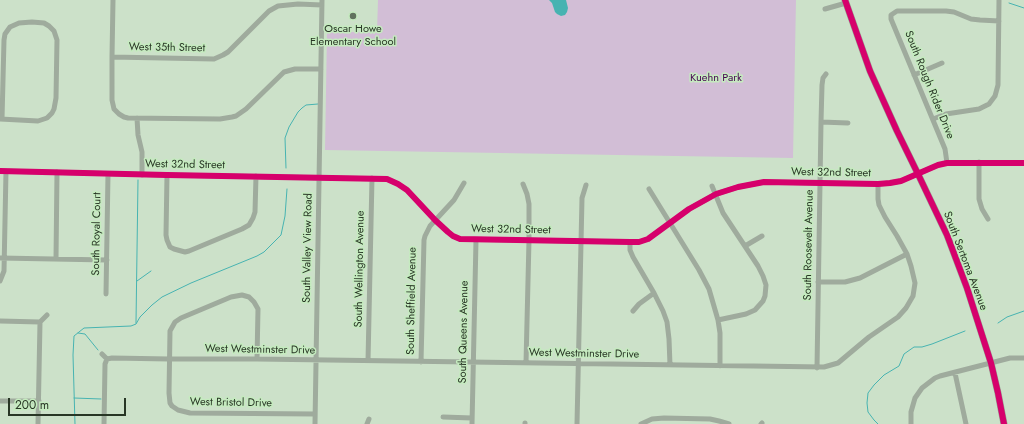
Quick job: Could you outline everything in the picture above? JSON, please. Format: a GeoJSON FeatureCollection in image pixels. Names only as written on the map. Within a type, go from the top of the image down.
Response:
{"type":"FeatureCollection","features":[{"type":"Feature","properties":{"kind":"main road","name":"South Sertoma Avenue"},"geometry":{"type":"LineString","coordinates":[[845,2],[870,71],[947,235],[967,288],[991,363],[1004,424]]}},
{"type":"Feature","properties":{"kind":"street"},"geometry":{"type":"LineString","coordinates":[[114,0],[112,100],[114,109],[124,117],[220,119],[232,117],[246,109],[284,72],[296,69],[321,69]]}},
{"type":"Feature","properties":{"kind":"street"},"geometry":{"type":"LineString","coordinates":[[933,119],[946,114],[979,109],[989,104],[995,96],[998,85],[999,0]]}},
{"type":"Feature","properties":{"kind":"street"},"geometry":{"type":"LineString","coordinates":[[825,9],[845,2]]}},
{"type":"Feature","properties":{"kind":"street","name":"West 35th Street"},"geometry":{"type":"LineString","coordinates":[[112,57],[214,59],[228,52],[269,11],[278,6],[288,4],[322,3]]}},
{"type":"Feature","properties":{"kind":"street","name":"South Valley View Road"},"geometry":{"type":"LineString","coordinates":[[315,424],[322,3]]}},
{"type":"Feature","properties":{"kind":"street","name":"South Rough Rider Drive"},"geometry":{"type":"LineString","coordinates":[[947,163],[945,149],[891,20],[892,15],[897,11],[946,11],[954,12],[971,19],[999,21]]}},
{"type":"Feature","properties":{"kind":"street"},"geometry":{"type":"LineString","coordinates":[[22,22],[44,23],[52,28],[57,40],[55,104],[52,113],[47,118],[38,120],[1,119],[5,34],[12,26],[22,22]]}},
{"type":"Feature","properties":{"kind":"street"},"geometry":{"type":"LineString","coordinates":[[914,75],[942,64]]}},
{"type":"Feature","properties":{"kind":"street","name":"South Roosevelt Avenue"},"geometry":{"type":"LineString","coordinates":[[817,368],[822,85],[823,78],[826,74]]}},
{"type":"Feature","properties":{"kind":"street"},"geometry":{"type":"LineString","coordinates":[[137,118],[138,135],[142,152],[142,175]]}},
{"type":"Feature","properties":{"kind":"street"},"geometry":{"type":"LineString","coordinates":[[821,122],[848,123]]}},
{"type":"Feature","properties":{"kind":"street"},"geometry":{"type":"LineString","coordinates":[[979,162],[979,199],[982,209],[988,219]]}},
{"type":"Feature","properties":{"kind":"street","name":"West 32nd Street"},"geometry":{"type":"LineString","coordinates":[[3,171],[387,179],[407,190],[435,220],[453,236],[460,239],[639,242],[648,239],[689,209],[716,194],[738,187],[764,182],[890,183],[901,181],[938,165],[947,163],[1024,163]]}},
{"type":"Feature","properties":{"kind":"street"},"geometry":{"type":"LineString","coordinates":[[0,282],[4,271],[2,258],[3,171]]}},
{"type":"Feature","properties":{"kind":"street"},"geometry":{"type":"LineString","coordinates":[[56,259],[57,172]]}},
{"type":"Feature","properties":{"kind":"street","name":"South Royal Court"},"geometry":{"type":"LineString","coordinates":[[106,294],[108,174]]}},
{"type":"Feature","properties":{"kind":"street"},"geometry":{"type":"LineString","coordinates":[[167,175],[167,240],[170,247],[185,252],[249,225],[255,212],[256,176]]}},
{"type":"Feature","properties":{"kind":"street","name":"South Wellington Avenue"},"geometry":{"type":"LineString","coordinates":[[368,361],[372,178]]}},
{"type":"Feature","properties":{"kind":"street","name":"South Sheffield Avenue"},"geometry":{"type":"LineString","coordinates":[[421,362],[423,246],[425,236],[430,226],[454,200],[464,184]]}},
{"type":"Feature","properties":{"kind":"street"},"geometry":{"type":"LineString","coordinates":[[523,184],[529,204],[526,364]]}},
{"type":"Feature","properties":{"kind":"street","name":"West Westminster Drive"},"geometry":{"type":"LineString","coordinates":[[107,359],[257,359],[526,364],[824,367],[838,363],[869,337],[903,313],[913,296],[914,283],[911,266],[907,254],[879,205],[878,184]]}},
{"type":"Feature","properties":{"kind":"street"},"geometry":{"type":"LineString","coordinates":[[577,424],[580,241],[582,198],[586,185]]}},
{"type":"Feature","properties":{"kind":"street"},"geometry":{"type":"LineString","coordinates":[[712,186],[723,213],[758,266],[766,285],[765,296],[761,304],[752,312],[718,320]]}},
{"type":"Feature","properties":{"kind":"street"},"geometry":{"type":"LineString","coordinates":[[649,189],[705,281],[712,298],[718,320],[720,366]]}},
{"type":"Feature","properties":{"kind":"street"},"geometry":{"type":"LineString","coordinates":[[745,246],[762,236]]}},
{"type":"Feature","properties":{"kind":"street","name":"South Queens Avenue"},"geometry":{"type":"LineString","coordinates":[[472,424],[476,240]]}},
{"type":"Feature","properties":{"kind":"street"},"geometry":{"type":"LineString","coordinates":[[630,242],[630,250],[633,257],[654,293],[667,322],[670,365]]}},
{"type":"Feature","properties":{"kind":"street"},"geometry":{"type":"LineString","coordinates":[[818,282],[838,283],[856,280],[907,254]]}},
{"type":"Feature","properties":{"kind":"street"},"geometry":{"type":"LineString","coordinates":[[2,258],[107,260]]}},
{"type":"Feature","properties":{"kind":"street"},"geometry":{"type":"LineString","coordinates":[[633,311],[639,304],[654,293]]}},
{"type":"Feature","properties":{"kind":"street","name":"West Bristol Drive"},"geometry":{"type":"LineString","coordinates":[[257,359],[258,309],[249,297],[242,295],[231,297],[181,318],[175,322],[170,331],[169,399],[172,406],[183,412],[190,413],[315,414]]}},
{"type":"Feature","properties":{"kind":"street"},"geometry":{"type":"LineString","coordinates":[[38,424],[40,322],[47,315]]}},
{"type":"Feature","properties":{"kind":"street"},"geometry":{"type":"LineString","coordinates":[[0,321],[40,322]]}},
{"type":"Feature","properties":{"kind":"street"},"geometry":{"type":"LineString","coordinates":[[102,354],[107,359],[105,364],[104,424]]}},
{"type":"Feature","properties":{"kind":"street"},"geometry":{"type":"LineString","coordinates":[[911,424],[911,412],[915,398],[922,388],[935,378],[1010,358],[1024,358]]}},
{"type":"Feature","properties":{"kind":"street"},"geometry":{"type":"LineString","coordinates":[[955,373],[966,424]]}},
{"type":"Feature","properties":{"kind":"street"},"geometry":{"type":"LineString","coordinates":[[0,401],[39,401]]}},
{"type":"Feature","properties":{"kind":"street"},"geometry":{"type":"LineString","coordinates":[[443,417],[472,418]]}},
{"type":"Feature","properties":{"kind":"street"},"geometry":{"type":"LineString","coordinates":[[642,424],[652,419],[664,418],[710,419],[729,424]]}},
{"type":"Feature","properties":{"kind":"green space","name":"Kuehn Park"},"geometry":{"type":"Polygon","coordinates":[[[378,0],[796,0],[793,158],[325,150],[327,32],[377,32],[378,0]]]}},
{"type":"Feature","properties":{"kind":"water"},"geometry":{"type":"Polygon","coordinates":[[[549,0],[566,0],[568,8],[565,15],[561,16],[557,14],[549,0]]]}},
{"type":"Feature","properties":{"kind":"waterway"},"geometry":{"type":"LineString","coordinates":[[1009,3],[1024,8]]}},
{"type":"Feature","properties":{"kind":"waterway"},"geometry":{"type":"LineString","coordinates":[[286,168],[285,138],[289,127],[302,108],[306,105],[318,104]]}},
{"type":"Feature","properties":{"kind":"waterway"},"geometry":{"type":"LineString","coordinates":[[136,323],[138,180]]}},
{"type":"Feature","properties":{"kind":"waterway"},"geometry":{"type":"LineString","coordinates":[[75,424],[73,355],[74,336],[84,328],[131,326],[136,324],[140,317],[162,297],[264,252],[281,235],[285,216],[287,189]]}},
{"type":"Feature","properties":{"kind":"waterway"},"geometry":{"type":"LineString","coordinates":[[137,281],[151,271]]}},
{"type":"Feature","properties":{"kind":"waterway"},"geometry":{"type":"LineString","coordinates":[[998,323],[1007,317],[1024,311]]}},
{"type":"Feature","properties":{"kind":"waterway"},"geometry":{"type":"LineString","coordinates":[[878,424],[868,412],[867,403],[868,393],[874,385],[884,375],[899,366],[904,354],[914,347],[922,347],[932,344],[965,331]]}},
{"type":"Feature","properties":{"kind":"waterway"},"geometry":{"type":"LineString","coordinates":[[78,333],[85,334],[98,350]]}},
{"type":"Feature","properties":{"kind":"waterway"},"geometry":{"type":"LineString","coordinates":[[74,398],[101,399]]}},
{"type":"Feature","properties":{"kind":"cycle path"},"geometry":{"type":"LineString","coordinates":[[845,0],[870,71],[947,235],[967,288],[991,363],[1004,424]]}},
{"type":"Feature","properties":{"kind":"cycle path"},"geometry":{"type":"LineString","coordinates":[[0,171],[387,179],[407,190],[435,220],[453,236],[460,239],[639,242],[648,239],[689,209],[716,194],[738,187],[764,182],[890,183],[901,181],[938,165],[947,163],[1024,163]]}},
{"type":"Feature","properties":{"kind":"place","name":"Oscar Howe Elementary School"},"geometry":{"type":"Point","coordinates":[353,16]}}]}
